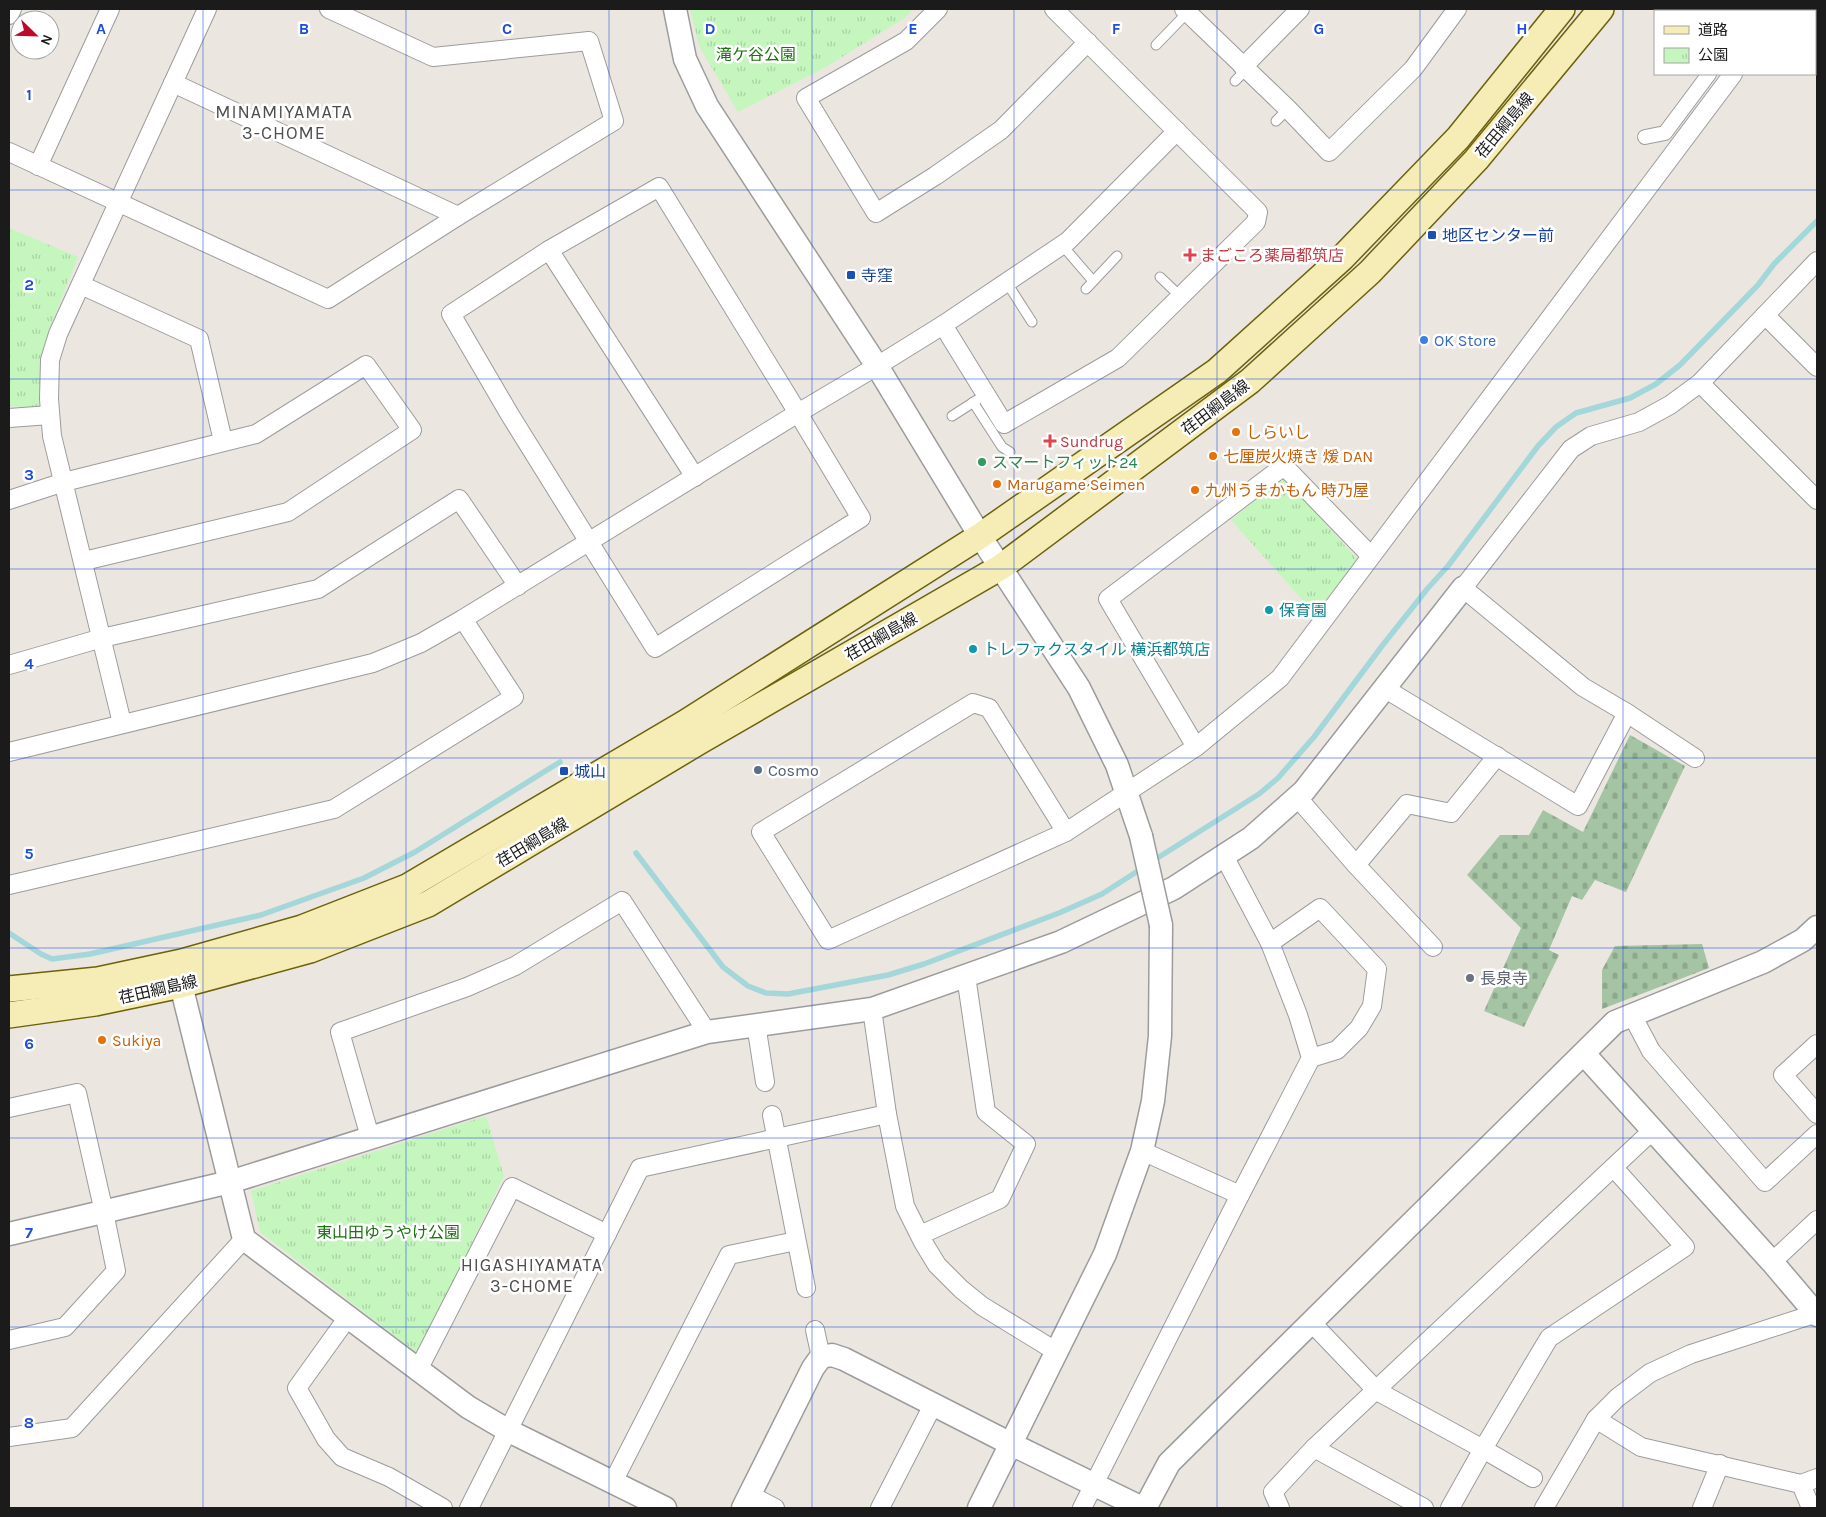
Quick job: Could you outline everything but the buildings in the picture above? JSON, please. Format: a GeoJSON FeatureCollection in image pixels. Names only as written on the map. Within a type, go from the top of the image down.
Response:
{"type":"FeatureCollection","features":[{"type":"Feature","properties":{"kind":"main road","name":"荏田綱島線"},"geometry":{"type":"LineString","coordinates":[[9,989],[98,980],[182,962],[302,928],[407,887],[684,723],[980,536],[1217,371],[1342,258],[1458,138],[1562,9]]}},
{"type":"Feature","properties":{"kind":"main road","name":"荏田綱島線"},"geometry":{"type":"LineString","coordinates":[[9,1015],[95,1003],[181,985],[310,950],[428,904],[700,741],[1001,567],[1250,381],[1370,272],[1476,160],[1601,9]]}},
{"type":"Feature","properties":{"kind":"street"},"geometry":{"type":"LineString","coordinates":[[9,15],[12,9]]}},
{"type":"Feature","properties":{"kind":"street"},"geometry":{"type":"LineString","coordinates":[[38,166],[110,9]]}},
{"type":"Feature","properties":{"kind":"street"},"geometry":{"type":"LineString","coordinates":[[122,723],[52,436],[50,360],[58,334],[207,9]]}},
{"type":"Feature","properties":{"kind":"street"},"geometry":{"type":"LineString","coordinates":[[9,152],[118,204],[328,299],[430,240],[458,216],[614,121],[589,42],[432,57],[329,9]]}},
{"type":"Feature","properties":{"kind":"street"},"geometry":{"type":"LineString","coordinates":[[675,9],[685,59],[707,106],[734,144],[877,366],[980,536],[1079,688],[1117,766],[1127,792],[1141,836],[1161,925],[1160,1036],[1153,1101],[1142,1151],[1106,1254],[979,1508]]}},
{"type":"Feature","properties":{"kind":"street"},"geometry":{"type":"LineString","coordinates":[[938,9],[906,41],[806,98],[876,213],[935,176],[1001,130],[1088,42]]}},
{"type":"Feature","properties":{"kind":"street"},"geometry":{"type":"LineString","coordinates":[[943,325],[980,398],[1004,424],[1118,358],[1181,298],[1220,267],[1251,235],[1256,222],[1258,212],[1054,9]]}},
{"type":"Feature","properties":{"kind":"street"},"geometry":{"type":"LineString","coordinates":[[1241,73],[1300,9]]}},
{"type":"Feature","properties":{"kind":"street"},"geometry":{"type":"LineString","coordinates":[[1186,11],[1241,73],[1282,115],[1328,152],[1413,69],[1457,9]]}},
{"type":"Feature","properties":{"kind":"street"},"geometry":{"type":"LineString","coordinates":[[1645,137],[1665,133],[1708,75]]}},
{"type":"Feature","properties":{"kind":"street"},"geometry":{"type":"LineString","coordinates":[[1066,832],[989,708],[973,702],[761,832],[828,940],[1066,832],[1196,747],[1280,678],[1732,75]]}},
{"type":"Feature","properties":{"kind":"street"},"geometry":{"type":"LineString","coordinates":[[174,83],[458,216]]}},
{"type":"Feature","properties":{"kind":"street"},"geometry":{"type":"LineString","coordinates":[[9,752],[373,663],[421,643],[518,586],[798,412],[877,366],[943,325],[1068,242],[1178,132]]}},
{"type":"Feature","properties":{"kind":"street"},"geometry":{"type":"LineString","coordinates":[[660,187],[861,518],[655,648],[510,415],[451,314],[549,250],[660,187]]}},
{"type":"Feature","properties":{"kind":"street"},"geometry":{"type":"LineString","coordinates":[[549,250],[695,477]]}},
{"type":"Feature","properties":{"kind":"street"},"geometry":{"type":"LineString","coordinates":[[9,1234],[230,1182],[706,1032],[872,1009],[1061,942],[1174,888],[1251,838],[1304,791],[1571,449],[1591,436],[1639,422],[1670,406],[1700,383],[1817,261]]}},
{"type":"Feature","properties":{"kind":"street"},"geometry":{"type":"LineString","coordinates":[[81,285],[199,338],[223,441]]}},
{"type":"Feature","properties":{"kind":"street"},"geometry":{"type":"LineString","coordinates":[[1765,315],[1817,367]]}},
{"type":"Feature","properties":{"kind":"street"},"geometry":{"type":"LineString","coordinates":[[9,500],[64,482],[256,434],[366,365],[412,430],[288,512],[84,561]]}},
{"type":"Feature","properties":{"kind":"street"},"geometry":{"type":"LineString","coordinates":[[1700,383],[1817,500]]}},
{"type":"Feature","properties":{"kind":"street"},"geometry":{"type":"LineString","coordinates":[[9,418],[50,415]]}},
{"type":"Feature","properties":{"kind":"street"},"geometry":{"type":"LineString","coordinates":[[1196,747],[1108,599],[1284,466],[1371,556]]}},
{"type":"Feature","properties":{"kind":"street"},"geometry":{"type":"LineString","coordinates":[[9,664],[102,638],[318,588],[459,499],[518,586]]}},
{"type":"Feature","properties":{"kind":"street"},"geometry":{"type":"LineString","coordinates":[[1463,588],[1583,687],[1627,713],[1695,758]]}},
{"type":"Feature","properties":{"kind":"street"},"geometry":{"type":"LineString","coordinates":[[9,885],[334,809],[514,697],[463,619]]}},
{"type":"Feature","properties":{"kind":"street"},"geometry":{"type":"LineString","coordinates":[[1384,688],[1578,806],[1627,713]]}},
{"type":"Feature","properties":{"kind":"street"},"geometry":{"type":"LineString","coordinates":[[1356,865],[1406,804],[1451,813],[1497,756]]}},
{"type":"Feature","properties":{"kind":"street"},"geometry":{"type":"LineString","coordinates":[[1297,797],[1356,865],[1433,947]]}},
{"type":"Feature","properties":{"kind":"street"},"geometry":{"type":"LineString","coordinates":[[1082,1508],[1311,1058],[1298,1015],[1270,943],[1224,856]]}},
{"type":"Feature","properties":{"kind":"street"},"geometry":{"type":"LineString","coordinates":[[370,1137],[340,1032],[467,987],[515,966],[622,901],[706,1032]]}},
{"type":"Feature","properties":{"kind":"street"},"geometry":{"type":"LineString","coordinates":[[1270,943],[1320,908],[1377,969],[1372,1006],[1359,1028],[1337,1050],[1311,1058]]}},
{"type":"Feature","properties":{"kind":"street"},"geometry":{"type":"LineString","coordinates":[[775,1508],[746,1502],[813,1368],[821,1357],[832,1355],[844,1359],[1011,1444],[1144,1508],[1169,1463],[1615,1022],[1770,959],[1803,940],[1817,927]]}},
{"type":"Feature","properties":{"kind":"street"},"geometry":{"type":"LineString","coordinates":[[920,1235],[1000,1198],[1026,1144],[986,1112],[966,976]]}},
{"type":"Feature","properties":{"kind":"street"},"geometry":{"type":"LineString","coordinates":[[181,985],[244,1238],[450,1395],[507,1430],[665,1508]]}},
{"type":"Feature","properties":{"kind":"street"},"geometry":{"type":"LineString","coordinates":[[872,1009],[887,1114],[905,1206],[923,1242],[937,1265],[960,1289],[982,1306],[1057,1352]]}},
{"type":"Feature","properties":{"kind":"street"},"geometry":{"type":"LineString","coordinates":[[1632,1014],[1651,1051],[1765,1182],[1817,1134]]}},
{"type":"Feature","properties":{"kind":"street"},"geometry":{"type":"LineString","coordinates":[[756,1024],[765,1082]]}},
{"type":"Feature","properties":{"kind":"street"},"geometry":{"type":"LineString","coordinates":[[1817,1044],[1783,1075],[1817,1114]]}},
{"type":"Feature","properties":{"kind":"street"},"geometry":{"type":"LineString","coordinates":[[1544,1508],[1596,1419],[1617,1398],[1650,1373],[1691,1354],[1815,1311],[1584,1054]]}},
{"type":"Feature","properties":{"kind":"street"},"geometry":{"type":"LineString","coordinates":[[9,1108],[76,1093],[116,1270],[65,1327],[9,1340]]}},
{"type":"Feature","properties":{"kind":"street"},"geometry":{"type":"LineString","coordinates":[[469,1508],[640,1168],[887,1114]]}},
{"type":"Feature","properties":{"kind":"street"},"geometry":{"type":"LineString","coordinates":[[772,1115],[806,1288]]}},
{"type":"Feature","properties":{"kind":"street"},"geometry":{"type":"LineString","coordinates":[[1280,1508],[1273,1492],[1314,1448],[1377,1391],[1653,1130]]}},
{"type":"Feature","properties":{"kind":"street"},"geometry":{"type":"LineString","coordinates":[[1142,1151],[1240,1195]]}},
{"type":"Feature","properties":{"kind":"street"},"geometry":{"type":"LineString","coordinates":[[1450,1508],[1549,1338],[1685,1247],[1614,1168]]}},
{"type":"Feature","properties":{"kind":"street"},"geometry":{"type":"LineString","coordinates":[[418,1370],[512,1187],[607,1234]]}},
{"type":"Feature","properties":{"kind":"street"},"geometry":{"type":"LineString","coordinates":[[1776,1267],[1817,1220]]}},
{"type":"Feature","properties":{"kind":"street"},"geometry":{"type":"LineString","coordinates":[[9,1437],[72,1428],[244,1238]]}},
{"type":"Feature","properties":{"kind":"street"},"geometry":{"type":"LineString","coordinates":[[613,1482],[729,1255],[796,1241]]}},
{"type":"Feature","properties":{"kind":"street"},"geometry":{"type":"LineString","coordinates":[[348,1317],[297,1388],[326,1439],[342,1457],[389,1477],[443,1508]]}},
{"type":"Feature","properties":{"kind":"street"},"geometry":{"type":"LineString","coordinates":[[1312,1323],[1377,1391],[1533,1478]]}},
{"type":"Feature","properties":{"kind":"street"},"geometry":{"type":"LineString","coordinates":[[815,1330],[821,1357]]}},
{"type":"Feature","properties":{"kind":"street"},"geometry":{"type":"LineString","coordinates":[[880,1508],[933,1405]]}},
{"type":"Feature","properties":{"kind":"street"},"geometry":{"type":"LineString","coordinates":[[1596,1419],[1641,1447],[1801,1484],[1817,1478]]}},
{"type":"Feature","properties":{"kind":"street"},"geometry":{"type":"LineString","coordinates":[[1314,1448],[1424,1508]]}},
{"type":"Feature","properties":{"kind":"street"},"geometry":{"type":"LineString","coordinates":[[1702,1508],[1720,1464]]}},
{"type":"Feature","properties":{"kind":"street"},"geometry":{"type":"LineString","coordinates":[[1801,1484],[1811,1508]]}},
{"type":"Feature","properties":{"kind":"lane"},"geometry":{"type":"LineString","coordinates":[[1156,45],[1186,11]]}},
{"type":"Feature","properties":{"kind":"lane"},"geometry":{"type":"LineString","coordinates":[[1062,245],[1093,281]]}},
{"type":"Feature","properties":{"kind":"lane"},"geometry":{"type":"LineString","coordinates":[[1086,289],[1117,256]]}},
{"type":"Feature","properties":{"kind":"lane"},"geometry":{"type":"LineString","coordinates":[[1160,278],[1181,298]]}},
{"type":"Feature","properties":{"kind":"lane"},"geometry":{"type":"LineString","coordinates":[[1006,283],[1032,322]]}},
{"type":"Feature","properties":{"kind":"lane"},"geometry":{"type":"LineString","coordinates":[[952,416],[980,398],[1002,447],[1010,452]]}},
{"type":"Feature","properties":{"kind":"green space","name":"滝ケ谷公園"},"geometry":{"type":"Polygon","coordinates":[[[690,9],[913,9],[906,17],[826,67],[738,112],[699,46],[690,9]]]}},
{"type":"Feature","properties":{"kind":"green space"},"geometry":{"type":"Polygon","coordinates":[[[9,228],[78,257],[50,328],[42,362],[39,408],[9,406],[9,228]]]}},
{"type":"Feature","properties":{"kind":"green space"},"geometry":{"type":"Polygon","coordinates":[[[1284,477],[1357,559],[1315,614],[1231,520],[1284,477]]]}},
{"type":"Feature","properties":{"kind":"green space"},"geometry":{"type":"Polygon","coordinates":[[[1630,735],[1685,766],[1626,892],[1595,880],[1582,900],[1572,896],[1549,950],[1559,955],[1524,1027],[1484,1011],[1521,928],[1467,875],[1500,835],[1529,835],[1543,810],[1583,832],[1630,735]]]}},
{"type":"Feature","properties":{"kind":"green space"},"geometry":{"type":"Polygon","coordinates":[[[1702,944],[1709,968],[1602,1009],[1602,970],[1615,946],[1702,944]]]}},
{"type":"Feature","properties":{"kind":"green space","name":"東山田ゆうやけ公園"},"geometry":{"type":"Polygon","coordinates":[[[486,1116],[504,1176],[418,1354],[260,1232],[251,1191],[486,1116]]]}},
{"type":"Feature","properties":{"kind":"waterway"},"geometry":{"type":"LineString","coordinates":[[1151,862],[1259,794],[1278,778],[1314,737],[1382,646],[1448,566],[1538,446],[1556,427],[1576,413],[1630,398],[1656,384],[1680,365],[1758,285],[1774,264],[1817,221]]}},
{"type":"Feature","properties":{"kind":"waterway"},"geometry":{"type":"LineString","coordinates":[[9,933],[52,959],[90,954],[261,915],[364,878],[415,852],[560,762]]}},
{"type":"Feature","properties":{"kind":"waterway"},"geometry":{"type":"LineString","coordinates":[[636,853],[723,967],[748,986],[766,993],[788,994],[888,975],[924,964],[1059,913],[1102,894],[1144,867]]}},
{"type":"Feature","properties":{"kind":"place","name":"地区センター前"},"geometry":{"type":"Point","coordinates":[1432,235]}},
{"type":"Feature","properties":{"kind":"place","name":"まごころ薬局都筑店"},"geometry":{"type":"Point","coordinates":[1190,255]}},
{"type":"Feature","properties":{"kind":"place","name":"寺窪"},"geometry":{"type":"Point","coordinates":[851,275]}},
{"type":"Feature","properties":{"kind":"place","name":"OK Store"},"geometry":{"type":"Point","coordinates":[1424,340]}},
{"type":"Feature","properties":{"kind":"place","name":"しらいし"},"geometry":{"type":"Point","coordinates":[1236,432]}},
{"type":"Feature","properties":{"kind":"place","name":"Sundrug"},"geometry":{"type":"Point","coordinates":[1050,441]}},
{"type":"Feature","properties":{"kind":"place","name":"七厘炭火焼き 煖 DAN"},"geometry":{"type":"Point","coordinates":[1213,456]}},
{"type":"Feature","properties":{"kind":"place","name":"スマートフィット24"},"geometry":{"type":"Point","coordinates":[982,462]}},
{"type":"Feature","properties":{"kind":"place","name":"Marugame Seimen"},"geometry":{"type":"Point","coordinates":[997,484]}},
{"type":"Feature","properties":{"kind":"place","name":"九州うまかもん 時乃屋"},"geometry":{"type":"Point","coordinates":[1195,490]}},
{"type":"Feature","properties":{"kind":"place","name":"保育園"},"geometry":{"type":"Point","coordinates":[1269,610]}},
{"type":"Feature","properties":{"kind":"place","name":"トレファクスタイル 横浜都筑店"},"geometry":{"type":"Point","coordinates":[973,649]}},
{"type":"Feature","properties":{"kind":"place","name":"Cosmo"},"geometry":{"type":"Point","coordinates":[758,770]}},
{"type":"Feature","properties":{"kind":"place","name":"城山"},"geometry":{"type":"Point","coordinates":[564,771]}},
{"type":"Feature","properties":{"kind":"place","name":"長泉寺"},"geometry":{"type":"Point","coordinates":[1470,978]}},
{"type":"Feature","properties":{"kind":"place","name":"Sukiya"},"geometry":{"type":"Point","coordinates":[102,1040]}},
{"type":"Feature","properties":{"kind":"district","name":"MINAMIYAMATA 3-CHOME"},"geometry":{"type":"Point","coordinates":[284,122]}},
{"type":"Feature","properties":{"kind":"district","name":"HIGASHIYAMATA 3-CHOME"},"geometry":{"type":"Point","coordinates":[532,1275]}}]}
